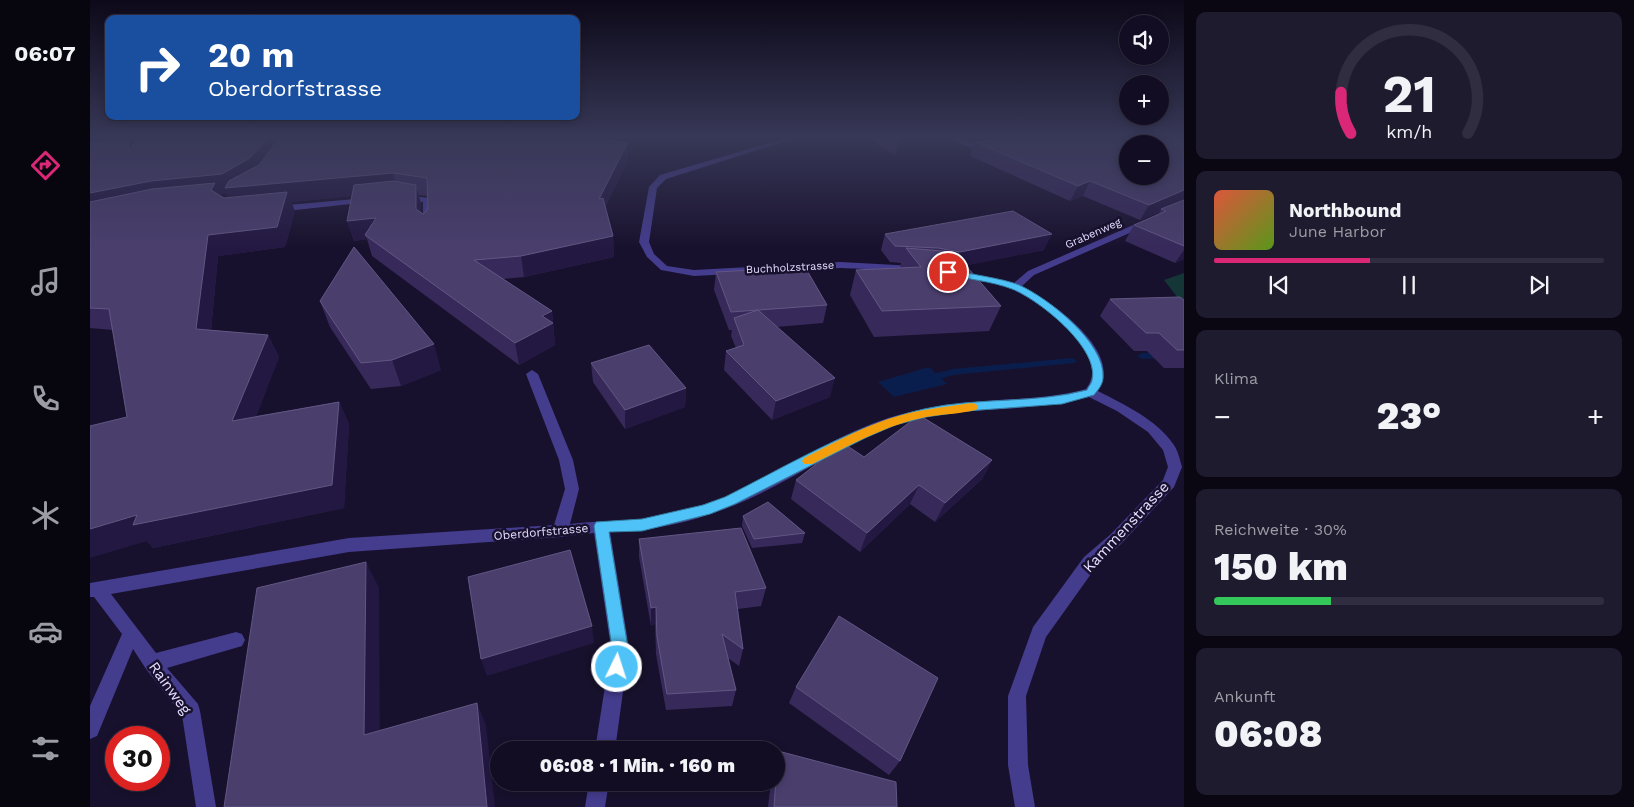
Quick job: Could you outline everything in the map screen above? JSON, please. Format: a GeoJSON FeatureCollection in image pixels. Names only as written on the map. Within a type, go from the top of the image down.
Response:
{"type":"FeatureCollection","features":[{"type":"Feature","properties":{"kind":"street","name":"Buchholzstrasse"},"geometry":{"type":"LineString","coordinates":[[674,174],[663,177],[653,187],[644,242],[650,255],[664,268],[694,272],[840,265],[923,269]]}},
{"type":"Feature","properties":{"kind":"street"},"geometry":{"type":"LineString","coordinates":[[398,196],[427,200],[427,229]]}},
{"type":"Feature","properties":{"kind":"street"},"geometry":{"type":"LineString","coordinates":[[272,209],[379,198]]}},
{"type":"Feature","properties":{"kind":"street","name":"Grabenweg"},"geometry":{"type":"LineString","coordinates":[[1015,287],[1031,273],[1157,218]]}},
{"type":"Feature","properties":{"kind":"street"},"geometry":{"type":"LineString","coordinates":[[950,273],[1015,287],[1049,307],[1090,347],[1098,368],[1098,380],[1090,392]]}},
{"type":"Feature","properties":{"kind":"street"},"geometry":{"type":"LineString","coordinates":[[532,374],[566,460],[572,489],[560,531]]}},
{"type":"Feature","properties":{"kind":"street","name":"Oberdorfstrasse"},"geometry":{"type":"LineString","coordinates":[[94,589],[349,545],[560,531],[601,526],[642,525],[705,510],[730,500],[860,435],[891,422],[926,413],[966,407],[1062,400],[1090,392]]}},
{"type":"Feature","properties":{"kind":"street","name":"Kammenstrasse"},"geometry":{"type":"LineString","coordinates":[[1025,807],[1018,765],[1017,696],[1038,633],[1090,562],[1116,539],[1169,483],[1175,467],[1169,448],[1153,429],[1121,408],[1090,392]]}},
{"type":"Feature","properties":{"kind":"street"},"geometry":{"type":"LineString","coordinates":[[601,526],[620,648],[606,741]]}},
{"type":"Feature","properties":{"kind":"street","name":"Rainweg"},"geometry":{"type":"LineString","coordinates":[[94,589],[131,632],[152,664],[191,711],[206,807]]}},
{"type":"Feature","properties":{"kind":"street"},"geometry":{"type":"LineString","coordinates":[[90,729],[131,632]]}},
{"type":"Feature","properties":{"kind":"street"},"geometry":{"type":"LineString","coordinates":[[152,664],[236,640]]}},
{"type":"Feature","properties":{"kind":"street"},"geometry":{"type":"LineString","coordinates":[[595,807],[598,791]]}},
{"type":"Feature","properties":{"kind":"green space"},"geometry":{"type":"Polygon","coordinates":[[[1184,273],[1184,306],[1164,280],[1184,273]]]}},
{"type":"Feature","properties":{"kind":"water"},"geometry":{"type":"Polygon","coordinates":[[[929,367],[947,384],[894,397],[878,382],[929,367]]]}},
{"type":"Feature","properties":{"kind":"building"},"geometry":{"type":"Polygon","coordinates":[[[90,174],[223,174],[151,181],[90,193],[90,174]]]}},
{"type":"Feature","properties":{"kind":"building"},"geometry":{"type":"Polygon","coordinates":[[[243,174],[386,174],[225,188],[229,181],[243,174]]]}},
{"type":"Feature","properties":{"kind":"building"},"geometry":{"type":"Polygon","coordinates":[[[397,174],[612,174],[599,199],[603,198],[613,236],[521,256],[474,260],[552,311],[542,316],[553,323],[515,343],[365,235],[376,218],[347,221],[354,185],[393,181],[416,185],[416,209],[423,214],[428,209],[427,178],[397,174]]]}},
{"type":"Feature","properties":{"kind":"building"},"geometry":{"type":"Polygon","coordinates":[[[1049,174],[1119,174],[1119,185],[1169,185],[1169,174],[1184,174],[1184,190],[1149,205],[1090,181],[1078,186],[1049,174]]]}},
{"type":"Feature","properties":{"kind":"building"},"geometry":{"type":"Polygon","coordinates":[[[215,183],[211,190],[224,198],[287,192],[277,227],[208,235],[196,329],[268,335],[232,421],[339,402],[332,485],[133,525],[137,515],[90,529],[90,426],[127,417],[109,309],[90,308],[90,202],[152,189],[215,183]]]}},
{"type":"Feature","properties":{"kind":"building"},"geometry":{"type":"Polygon","coordinates":[[[1184,200],[1184,246],[1134,225],[1166,211],[1161,209],[1184,200]]]}},
{"type":"Feature","properties":{"kind":"building"},"geometry":{"type":"Polygon","coordinates":[[[1013,211],[1052,234],[960,252],[938,248],[895,246],[885,234],[1013,211]]]}},
{"type":"Feature","properties":{"kind":"building"},"geometry":{"type":"Polygon","coordinates":[[[354,247],[434,344],[392,360],[361,363],[320,301],[354,247]]]}},
{"type":"Feature","properties":{"kind":"building"},"geometry":{"type":"Polygon","coordinates":[[[906,248],[954,252],[1001,306],[882,311],[856,270],[921,267],[906,248]]]}},
{"type":"Feature","properties":{"kind":"building"},"geometry":{"type":"Polygon","coordinates":[[[805,267],[827,305],[731,312],[716,272],[805,267]]]}},
{"type":"Feature","properties":{"kind":"building"},"geometry":{"type":"Polygon","coordinates":[[[1180,297],[1184,300],[1184,350],[1177,350],[1159,333],[1146,333],[1110,299],[1180,297]]]}},
{"type":"Feature","properties":{"kind":"building"},"geometry":{"type":"Polygon","coordinates":[[[758,310],[835,378],[776,401],[726,351],[744,345],[734,318],[758,310]]]}},
{"type":"Feature","properties":{"kind":"building"},"geometry":{"type":"Polygon","coordinates":[[[649,345],[686,388],[625,410],[591,363],[649,345]]]}},
{"type":"Feature","properties":{"kind":"building"},"geometry":{"type":"Polygon","coordinates":[[[919,415],[992,460],[945,503],[919,485],[867,533],[796,480],[843,443],[864,457],[919,415]]]}},
{"type":"Feature","properties":{"kind":"building"},"geometry":{"type":"Polygon","coordinates":[[[768,502],[805,533],[754,539],[743,516],[768,502]]]}},
{"type":"Feature","properties":{"kind":"building"},"geometry":{"type":"Polygon","coordinates":[[[741,528],[766,588],[735,592],[743,649],[722,634],[736,690],[667,694],[657,637],[656,607],[651,608],[639,539],[741,528]]]}},
{"type":"Feature","properties":{"kind":"building"},"geometry":{"type":"Polygon","coordinates":[[[570,550],[592,626],[481,659],[468,577],[570,550]]]}},
{"type":"Feature","properties":{"kind":"building"},"geometry":{"type":"Polygon","coordinates":[[[366,562],[364,735],[477,703],[487,807],[224,807],[257,588],[366,562]]]}},
{"type":"Feature","properties":{"kind":"building"},"geometry":{"type":"Polygon","coordinates":[[[839,616],[938,678],[900,761],[796,687],[839,616]]]}},
{"type":"Feature","properties":{"kind":"building"},"geometry":{"type":"Polygon","coordinates":[[[785,753],[896,782],[897,807],[774,807],[775,791],[785,791],[785,753]]]}},
{"type":"Feature","properties":{"kind":"waterway"},"geometry":{"type":"LineString","coordinates":[[1142,356],[1184,354]]}},
{"type":"Feature","properties":{"kind":"waterway"},"geometry":{"type":"LineString","coordinates":[[924,380],[953,372],[1071,361]]}},
{"type":"Feature","properties":{"kind":"slow traffic"},"geometry":{"type":"LineString","coordinates":[[808,461],[891,422],[926,413],[972,407]]}},
{"type":"Feature","properties":{"kind":"route"},"geometry":{"type":"LineString","coordinates":[[617,667],[620,648],[601,526],[642,525],[705,510],[730,500],[860,435],[891,422],[926,413],[966,407],[1062,400],[1078,397],[1090,392],[1098,380],[1098,368],[1090,347],[1069,324],[1049,307],[1015,287],[978,277],[948,272]]}}]}
